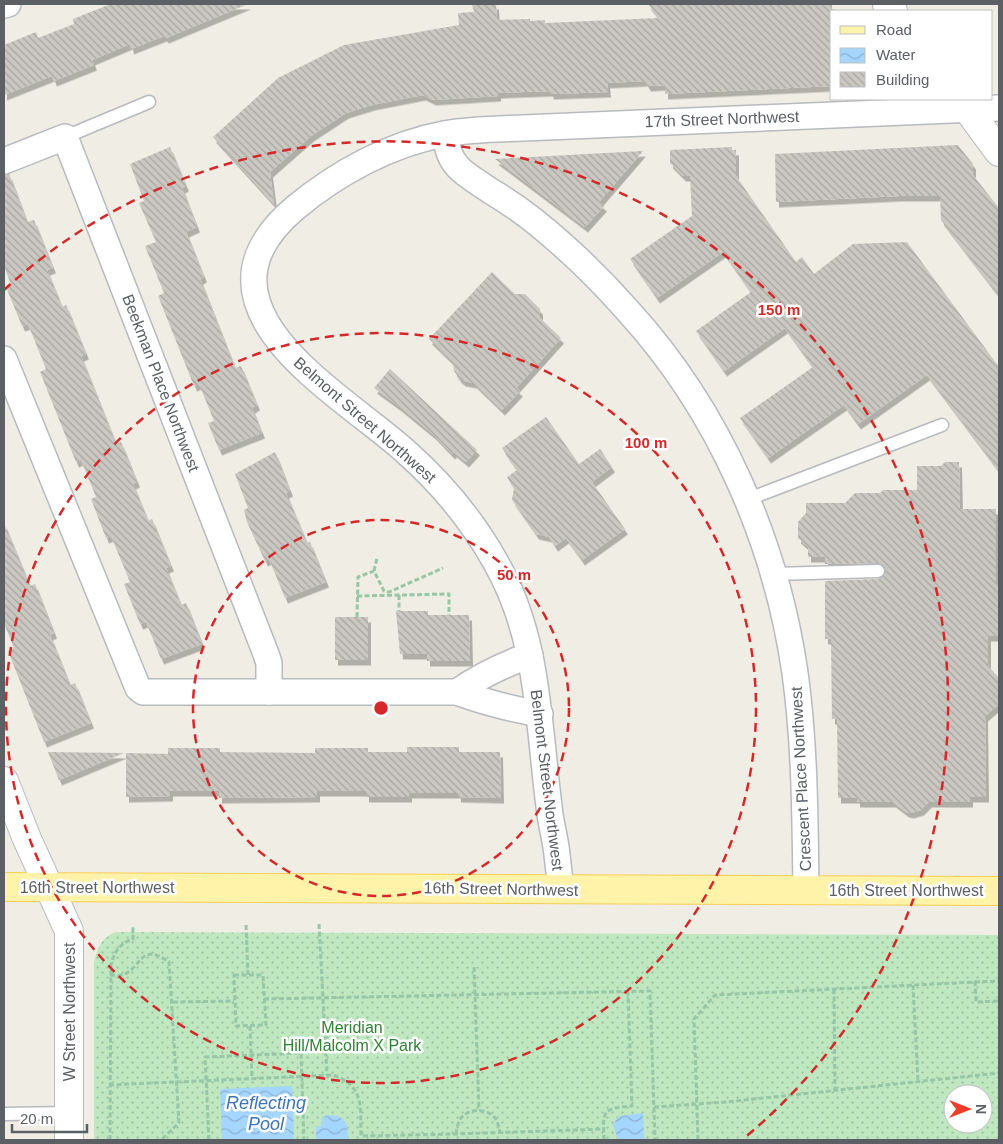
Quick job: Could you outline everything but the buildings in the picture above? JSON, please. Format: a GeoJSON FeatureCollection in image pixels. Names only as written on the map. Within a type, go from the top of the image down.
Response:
{"type":"FeatureCollection","features":[{"type":"Feature","properties":{"kind":"main road","name":"16th Street Northwest"},"geometry":{"type":"LineString","coordinates":[[4,887],[999,890]]}},
{"type":"Feature","properties":{"kind":"street"},"geometry":{"type":"LineString","coordinates":[[4,6],[8,4]]}},
{"type":"Feature","properties":{"kind":"street"},"geometry":{"type":"LineString","coordinates":[[964,104],[999,152]]}},
{"type":"Feature","properties":{"kind":"street","name":"17th Street Northwest"},"geometry":{"type":"LineString","coordinates":[[445,134],[964,104],[999,108]]}},
{"type":"Feature","properties":{"kind":"street","name":"Crescent Place Northwest"},"geometry":{"type":"LineString","coordinates":[[445,134],[450,157],[465,175],[532,220],[558,241],[606,287],[648,334],[684,382],[729,460],[763,541],[774,574],[791,647],[801,726],[806,890]]}},
{"type":"Feature","properties":{"kind":"street","name":"Belmont Street Northwest"},"geometry":{"type":"LineString","coordinates":[[445,134],[411,142],[379,155],[338,177],[305,199],[267,236],[256,263],[254,288],[259,310],[284,348],[309,372],[390,438],[424,469],[444,490],[481,537],[497,563],[515,602],[530,656],[540,714],[549,807],[561,889]]}},
{"type":"Feature","properties":{"kind":"street"},"geometry":{"type":"LineString","coordinates":[[4,161],[65,137]]}},
{"type":"Feature","properties":{"kind":"street","name":"Beekman Place Northwest"},"geometry":{"type":"LineString","coordinates":[[65,137],[266,654],[269,663],[269,692]]}},
{"type":"Feature","properties":{"kind":"street"},"geometry":{"type":"LineString","coordinates":[[4,359],[138,688],[143,692],[457,692],[504,707],[540,714]]}},
{"type":"Feature","properties":{"kind":"street"},"geometry":{"type":"LineString","coordinates":[[457,692],[478,677],[505,664],[530,656]]}},
{"type":"Feature","properties":{"kind":"street","name":"W Street Northwest"},"geometry":{"type":"LineString","coordinates":[[4,781],[27,839],[68,931],[69,1140]]}},
{"type":"Feature","properties":{"kind":"lane"},"geometry":{"type":"LineString","coordinates":[[65,137],[149,102]]}},
{"type":"Feature","properties":{"kind":"lane"},"geometry":{"type":"LineString","coordinates":[[746,500],[942,425]]}},
{"type":"Feature","properties":{"kind":"lane"},"geometry":{"type":"LineString","coordinates":[[774,574],[878,571]]}},
{"type":"Feature","properties":{"kind":"lane"},"geometry":{"type":"LineString","coordinates":[[4,1114],[69,1113]]}},
{"type":"Feature","properties":{"kind":"path"},"geometry":{"type":"LineString","coordinates":[[376,558],[374,571],[384,591],[389,594]]}},
{"type":"Feature","properties":{"kind":"path"},"geometry":{"type":"LineString","coordinates":[[389,594],[443,568]]}},
{"type":"Feature","properties":{"kind":"path"},"geometry":{"type":"LineString","coordinates":[[357,617],[358,577],[374,571]]}},
{"type":"Feature","properties":{"kind":"path"},"geometry":{"type":"LineString","coordinates":[[357,596],[449,594],[449,615]]}},
{"type":"Feature","properties":{"kind":"path"},"geometry":{"type":"LineString","coordinates":[[399,595],[399,611]]}},
{"type":"Feature","properties":{"kind":"path"},"geometry":{"type":"LineString","coordinates":[[319,924],[327,1075]]}},
{"type":"Feature","properties":{"kind":"path"},"geometry":{"type":"LineString","coordinates":[[246,925],[248,975]]}},
{"type":"Feature","properties":{"kind":"path"},"geometry":{"type":"LineString","coordinates":[[110,1140],[110,975],[113,956],[118,948],[133,939],[133,926]]}},
{"type":"Feature","properties":{"kind":"path"},"geometry":{"type":"LineString","coordinates":[[110,975],[122,975],[131,970],[141,958],[150,954],[169,962],[173,1002],[179,1123],[160,1140]]}},
{"type":"Feature","properties":{"kind":"path"},"geometry":{"type":"LineString","coordinates":[[474,967],[479,1110]]}},
{"type":"Feature","properties":{"kind":"path"},"geometry":{"type":"LineString","coordinates":[[263,974],[266,1025],[236,1026],[234,975],[248,975],[263,974]]}},
{"type":"Feature","properties":{"kind":"path"},"geometry":{"type":"LineString","coordinates":[[698,1140],[694,1019],[715,995],[999,981]]}},
{"type":"Feature","properties":{"kind":"path"},"geometry":{"type":"LineString","coordinates":[[976,982],[976,1002],[999,1002]]}},
{"type":"Feature","properties":{"kind":"path"},"geometry":{"type":"LineString","coordinates":[[912,985],[918,1082]]}},
{"type":"Feature","properties":{"kind":"path"},"geometry":{"type":"LineString","coordinates":[[834,989],[835,1090]]}},
{"type":"Feature","properties":{"kind":"path"},"geometry":{"type":"LineString","coordinates":[[264,999],[650,991],[656,1140]]}},
{"type":"Feature","properties":{"kind":"path"},"geometry":{"type":"LineString","coordinates":[[604,1140],[604,1117],[612,1107],[632,1106],[628,992]]}},
{"type":"Feature","properties":{"kind":"path"},"geometry":{"type":"LineString","coordinates":[[173,1002],[234,1001]]}},
{"type":"Feature","properties":{"kind":"path"},"geometry":{"type":"LineString","coordinates":[[250,1026],[252,1078]]}},
{"type":"Feature","properties":{"kind":"path"},"geometry":{"type":"LineString","coordinates":[[209,1140],[205,1057],[301,1053],[304,1140]]}},
{"type":"Feature","properties":{"kind":"path"},"geometry":{"type":"LineString","coordinates":[[654,1107],[697,1105],[999,1073]]}},
{"type":"Feature","properties":{"kind":"path"},"geometry":{"type":"LineString","coordinates":[[109,1085],[333,1075],[346,1079],[355,1090],[360,1102],[361,1136],[604,1129]]}},
{"type":"Feature","properties":{"kind":"path"},"geometry":{"type":"LineString","coordinates":[[456,1134],[462,1116],[479,1110],[494,1116],[500,1133]]}},
{"type":"Feature","properties":{"kind":"green space","name":"Meridian Hill/Malcolm X Park"},"geometry":{"type":"Polygon","coordinates":[[[116,932],[999,935],[999,1140],[94,1140],[94,964],[100,944],[116,932]]]}},
{"type":"Feature","properties":{"kind":"water","name":"Reflecting Pool"},"geometry":{"type":"Polygon","coordinates":[[[292,1086],[294,1140],[222,1140],[220,1089],[292,1086]]]}},
{"type":"Feature","properties":{"kind":"water"},"geometry":{"type":"Polygon","coordinates":[[[643,1113],[644,1140],[618,1140],[613,1124],[619,1116],[643,1113]]]}},
{"type":"Feature","properties":{"kind":"water"},"geometry":{"type":"Polygon","coordinates":[[[327,1115],[338,1117],[345,1121],[348,1140],[316,1140],[316,1127],[321,1126],[322,1118],[327,1115]]]}}]}
